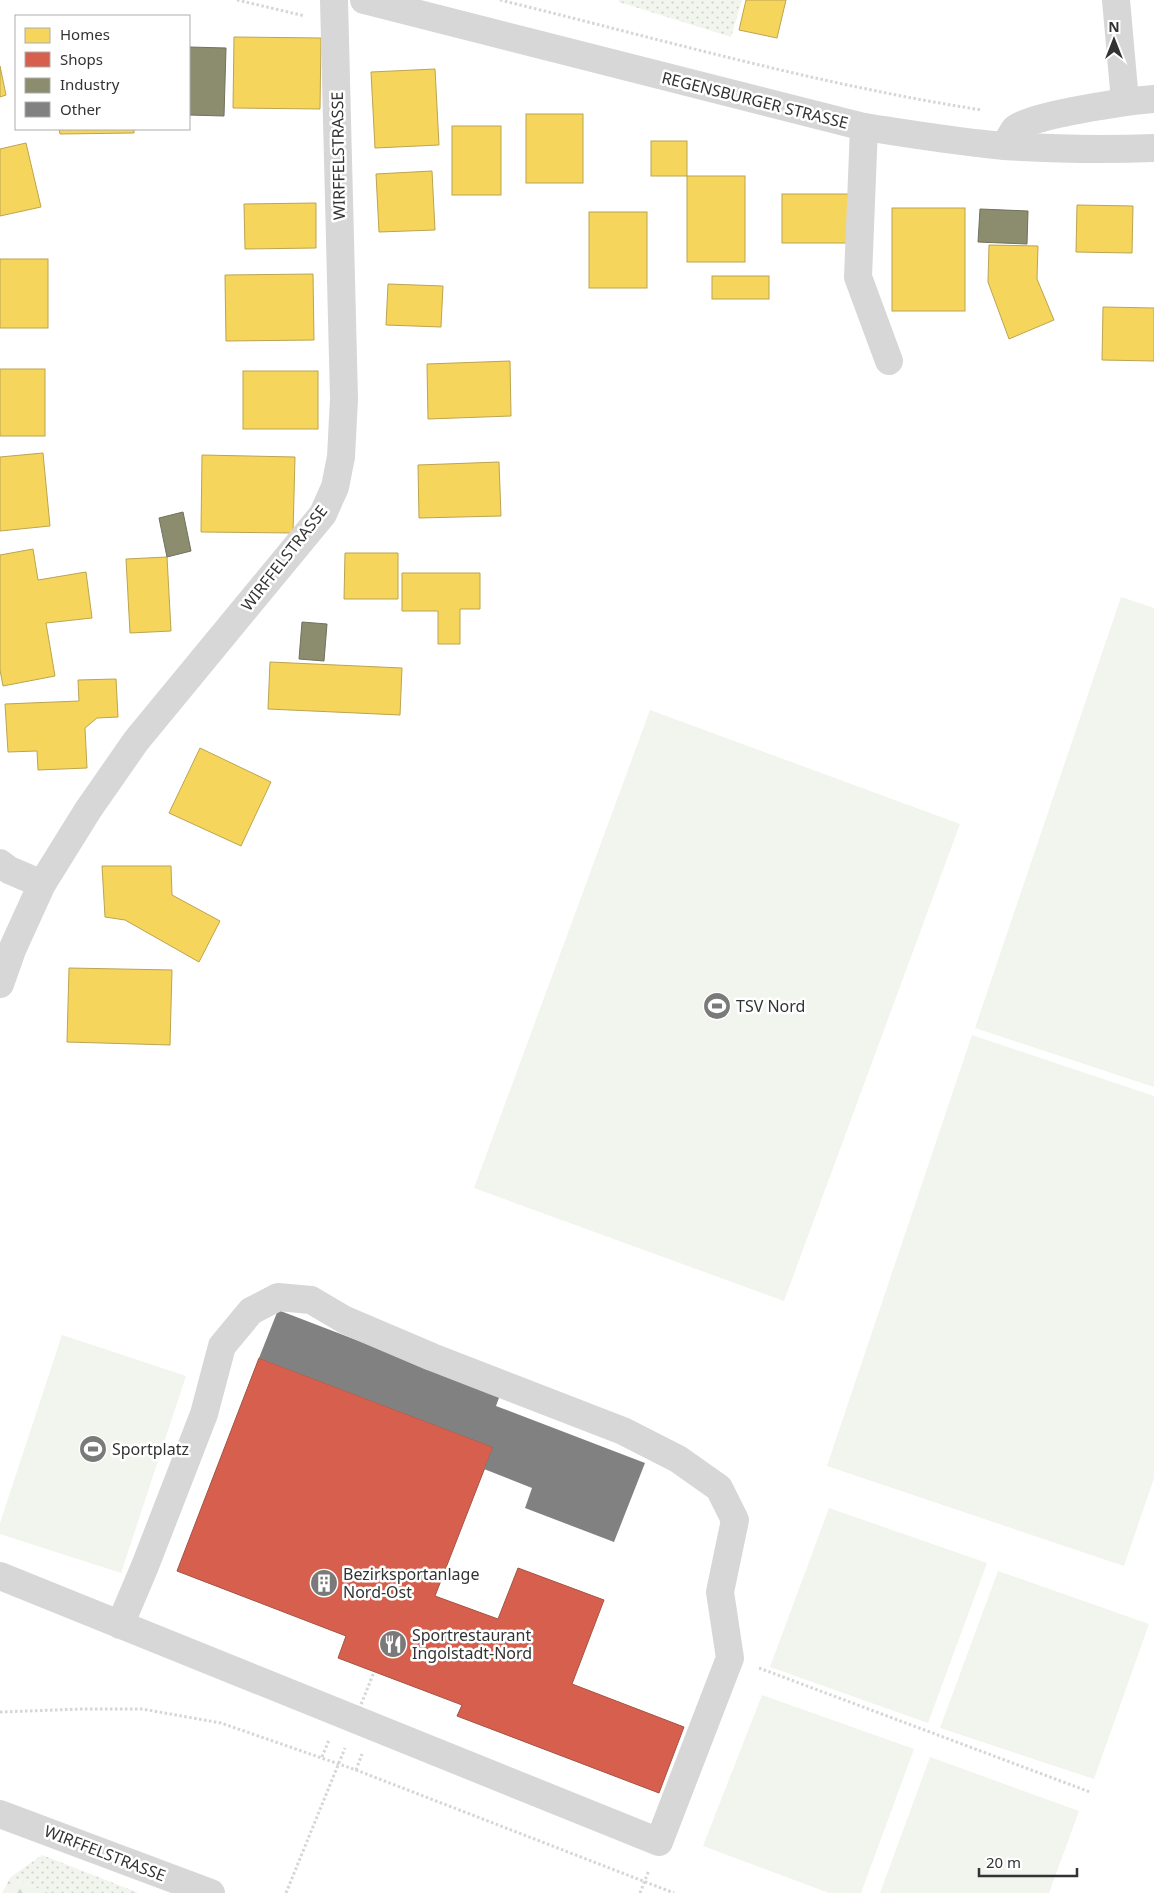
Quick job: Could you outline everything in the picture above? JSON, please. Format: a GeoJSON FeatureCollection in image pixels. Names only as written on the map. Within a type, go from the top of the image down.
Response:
{"type":"FeatureCollection","features":[{"type":"Feature","properties":{"kind":"street","name":"REGENSBURGER STRASSE"},"geometry":{"type":"LineString","coordinates":[[364,0],[864,127],[938,139],[1004,146],[1110,149],[1154,148]]}},
{"type":"Feature","properties":{"kind":"street"},"geometry":{"type":"LineString","coordinates":[[1116,0],[1125,101]]}},
{"type":"Feature","properties":{"kind":"street","name":"WIRFFELSTRASSE"},"geometry":{"type":"LineString","coordinates":[[0,984],[12,950],[42,884],[88,810],[136,741],[323,514],[335,486],[341,457],[344,399],[334,12]]}},
{"type":"Feature","properties":{"kind":"street"},"geometry":{"type":"LineString","coordinates":[[1004,146],[1016,128],[1037,119],[1125,101],[1154,99]]}},
{"type":"Feature","properties":{"kind":"street"},"geometry":{"type":"LineString","coordinates":[[864,127],[858,277],[889,361]]}},
{"type":"Feature","properties":{"kind":"street"},"geometry":{"type":"LineString","coordinates":[[0,863],[8,870],[42,884]]}},
{"type":"Feature","properties":{"kind":"street"},"geometry":{"type":"LineString","coordinates":[[0,1576],[120,1625],[659,1842],[730,1658],[720,1592],[735,1520],[719,1488],[678,1459],[623,1431],[432,1357],[346,1320],[310,1300],[278,1297],[251,1311],[222,1346],[204,1414],[146,1566],[120,1625]]}},
{"type":"Feature","properties":{"kind":"street","name":"WIRFFELSTRASSE"},"geometry":{"type":"LineString","coordinates":[[0,1814],[211,1893]]}},
{"type":"Feature","properties":{"kind":"path"},"geometry":{"type":"LineString","coordinates":[[237,0],[334,12]]}},
{"type":"Feature","properties":{"kind":"path"},"geometry":{"type":"LineString","coordinates":[[500,0],[820,79],[988,112]]}},
{"type":"Feature","properties":{"kind":"path"},"geometry":{"type":"LineString","coordinates":[[730,1658],[1090,1792]]}},
{"type":"Feature","properties":{"kind":"path"},"geometry":{"type":"LineString","coordinates":[[350,1732],[374,1672]]}},
{"type":"Feature","properties":{"kind":"path"},"geometry":{"type":"LineString","coordinates":[[0,1712],[82,1709],[142,1710],[221,1723],[339,1763],[674,1893]]}},
{"type":"Feature","properties":{"kind":"path"},"geometry":{"type":"LineString","coordinates":[[286,1893],[339,1763]]}},
{"type":"Feature","properties":{"kind":"path"},"geometry":{"type":"LineString","coordinates":[[640,1893],[645,1882]]}},
{"type":"Feature","properties":{"kind":"green space"},"geometry":{"type":"Polygon","coordinates":[[[619,0],[742,0],[731,37],[619,2],[619,0]]]}},
{"type":"Feature","properties":{"kind":"green space"},"geometry":{"type":"Polygon","coordinates":[[[1121,597],[1154,608],[1154,1087],[975,1028],[1121,597]]]}},
{"type":"Feature","properties":{"kind":"green space","name":"TSV Nord"},"geometry":{"type":"Polygon","coordinates":[[[650,710],[960,824],[784,1301],[474,1188],[650,710]]]}},
{"type":"Feature","properties":{"kind":"green space"},"geometry":{"type":"Polygon","coordinates":[[[972,1035],[1154,1096],[1154,1478],[1124,1566],[827,1466],[972,1035]]]}},
{"type":"Feature","properties":{"kind":"green space","name":"Sportplatz"},"geometry":{"type":"Polygon","coordinates":[[[62,1335],[186,1376],[121,1573],[0,1534],[0,1523],[62,1335]]]}},
{"type":"Feature","properties":{"kind":"green space"},"geometry":{"type":"Polygon","coordinates":[[[829,1508],[987,1563],[928,1723],[770,1667],[829,1508]]]}},
{"type":"Feature","properties":{"kind":"green space"},"geometry":{"type":"Polygon","coordinates":[[[998,1571],[1149,1624],[1094,1779],[940,1728],[998,1571]]]}},
{"type":"Feature","properties":{"kind":"green space"},"geometry":{"type":"Polygon","coordinates":[[[762,1695],[914,1749],[861,1893],[829,1893],[703,1846],[762,1695]]]}},
{"type":"Feature","properties":{"kind":"green space"},"geometry":{"type":"Polygon","coordinates":[[[930,1757],[1079,1811],[1049,1893],[880,1893],[930,1757]]]}},
{"type":"Feature","properties":{"kind":"green space"},"geometry":{"type":"Polygon","coordinates":[[[42,1855],[139,1893],[48,1893],[11,1877],[42,1855]]]}},
{"type":"Feature","properties":{"kind":"green space"},"geometry":{"type":"Polygon","coordinates":[[[11,1877],[48,1893],[2,1893],[11,1877]]]}},
{"type":"Feature","properties":{"kind":"building: Homes"},"geometry":{"type":"Polygon","coordinates":[[[746,0],[786,0],[777,38],[739,30],[746,0]]]}},
{"type":"Feature","properties":{"kind":"building: Homes"},"geometry":{"type":"Polygon","coordinates":[[[234,37],[321,38],[320,109],[233,108],[234,37]]]}},
{"type":"Feature","properties":{"kind":"building: Homes"},"geometry":{"type":"Polygon","coordinates":[[[0,66],[6,95],[0,97],[0,66]]]}},
{"type":"Feature","properties":{"kind":"building: Homes"},"geometry":{"type":"Polygon","coordinates":[[[435,69],[439,145],[375,148],[371,72],[435,69]]]}},
{"type":"Feature","properties":{"kind":"building: Homes"},"geometry":{"type":"Polygon","coordinates":[[[526,114],[583,114],[583,183],[526,183],[526,114]]]}},
{"type":"Feature","properties":{"kind":"building: Homes"},"geometry":{"type":"Polygon","coordinates":[[[452,126],[501,126],[501,195],[452,195],[452,126]]]}},
{"type":"Feature","properties":{"kind":"building: Homes"},"geometry":{"type":"Polygon","coordinates":[[[59,130],[134,130],[134,133],[60,134],[59,130]]]}},
{"type":"Feature","properties":{"kind":"building: Homes"},"geometry":{"type":"Polygon","coordinates":[[[651,141],[687,141],[687,176],[651,176],[651,141]]]}},
{"type":"Feature","properties":{"kind":"building: Homes"},"geometry":{"type":"Polygon","coordinates":[[[26,143],[41,207],[0,216],[0,149],[26,143]]]}},
{"type":"Feature","properties":{"kind":"building: Homes"},"geometry":{"type":"Polygon","coordinates":[[[432,171],[435,230],[379,232],[376,174],[432,171]]]}},
{"type":"Feature","properties":{"kind":"building: Homes"},"geometry":{"type":"Polygon","coordinates":[[[687,176],[745,176],[745,262],[687,262],[687,176]]]}},
{"type":"Feature","properties":{"kind":"building: Homes"},"geometry":{"type":"Polygon","coordinates":[[[782,194],[848,194],[848,243],[782,243],[782,194]]]}},
{"type":"Feature","properties":{"kind":"building: Homes"},"geometry":{"type":"Polygon","coordinates":[[[316,203],[316,248],[245,249],[244,204],[316,203]]]}},
{"type":"Feature","properties":{"kind":"building: Homes"},"geometry":{"type":"Polygon","coordinates":[[[1077,205],[1133,206],[1132,253],[1076,252],[1077,205]]]}},
{"type":"Feature","properties":{"kind":"building: Homes"},"geometry":{"type":"Polygon","coordinates":[[[892,208],[965,208],[965,311],[892,311],[892,208]]]}},
{"type":"Feature","properties":{"kind":"building: Homes"},"geometry":{"type":"Polygon","coordinates":[[[589,212],[647,212],[647,288],[589,288],[589,212]]]}},
{"type":"Feature","properties":{"kind":"building: Homes"},"geometry":{"type":"Polygon","coordinates":[[[989,245],[1038,246],[1037,279],[1054,320],[1009,339],[988,282],[989,245]]]}},
{"type":"Feature","properties":{"kind":"building: Homes"},"geometry":{"type":"Polygon","coordinates":[[[0,259],[48,259],[48,328],[0,328],[0,259]]]}},
{"type":"Feature","properties":{"kind":"building: Homes"},"geometry":{"type":"Polygon","coordinates":[[[313,274],[314,340],[226,341],[225,275],[313,274]]]}},
{"type":"Feature","properties":{"kind":"building: Homes"},"geometry":{"type":"Polygon","coordinates":[[[712,276],[769,276],[769,299],[712,299],[712,276]]]}},
{"type":"Feature","properties":{"kind":"building: Homes"},"geometry":{"type":"Polygon","coordinates":[[[388,284],[443,286],[441,327],[386,325],[388,284]]]}},
{"type":"Feature","properties":{"kind":"building: Homes"},"geometry":{"type":"Polygon","coordinates":[[[1103,307],[1154,308],[1154,361],[1102,360],[1103,307]]]}},
{"type":"Feature","properties":{"kind":"building: Homes"},"geometry":{"type":"Polygon","coordinates":[[[510,361],[511,416],[428,419],[427,364],[510,361]]]}},
{"type":"Feature","properties":{"kind":"building: Homes"},"geometry":{"type":"Polygon","coordinates":[[[0,369],[45,369],[45,436],[0,436],[0,369]]]}},
{"type":"Feature","properties":{"kind":"building: Homes"},"geometry":{"type":"Polygon","coordinates":[[[243,371],[318,371],[318,429],[243,429],[243,371]]]}},
{"type":"Feature","properties":{"kind":"building: Homes"},"geometry":{"type":"Polygon","coordinates":[[[43,453],[50,526],[0,531],[0,457],[43,453]]]}},
{"type":"Feature","properties":{"kind":"building: Homes"},"geometry":{"type":"Polygon","coordinates":[[[202,455],[295,457],[293,533],[201,532],[202,455]]]}},
{"type":"Feature","properties":{"kind":"building: Homes"},"geometry":{"type":"Polygon","coordinates":[[[499,462],[501,516],[419,518],[418,465],[499,462]]]}},
{"type":"Feature","properties":{"kind":"building: Homes"},"geometry":{"type":"Polygon","coordinates":[[[33,549],[38,580],[86,572],[92,618],[46,623],[55,676],[3,686],[0,670],[0,555],[33,549]]]}},
{"type":"Feature","properties":{"kind":"building: Homes"},"geometry":{"type":"Polygon","coordinates":[[[345,553],[398,553],[398,599],[344,599],[345,553]]]}},
{"type":"Feature","properties":{"kind":"building: Homes"},"geometry":{"type":"Polygon","coordinates":[[[167,557],[171,631],[130,633],[126,559],[167,557]]]}},
{"type":"Feature","properties":{"kind":"building: Homes"},"geometry":{"type":"Polygon","coordinates":[[[402,573],[480,573],[480,609],[460,609],[460,644],[438,644],[438,611],[402,611],[402,573]]]}},
{"type":"Feature","properties":{"kind":"building: Homes"},"geometry":{"type":"Polygon","coordinates":[[[270,662],[402,668],[400,715],[268,709],[270,662]]]}},
{"type":"Feature","properties":{"kind":"building: Homes"},"geometry":{"type":"Polygon","coordinates":[[[116,679],[118,717],[97,718],[85,728],[87,768],[38,770],[37,751],[8,752],[5,704],[79,701],[78,680],[116,679]]]}},
{"type":"Feature","properties":{"kind":"building: Homes"},"geometry":{"type":"Polygon","coordinates":[[[200,748],[271,782],[241,846],[169,813],[200,748]]]}},
{"type":"Feature","properties":{"kind":"building: Homes"},"geometry":{"type":"Polygon","coordinates":[[[102,866],[171,866],[172,895],[220,921],[199,962],[125,920],[105,917],[102,866]]]}},
{"type":"Feature","properties":{"kind":"building: Homes"},"geometry":{"type":"Polygon","coordinates":[[[69,968],[172,970],[170,1045],[67,1042],[69,968]]]}},
{"type":"Feature","properties":{"kind":"building: Shops","name":"Bezirksportanlage Nord-Ost"},"geometry":{"type":"Polygon","coordinates":[[[259,1358],[493,1447],[435,1596],[498,1619],[518,1568],[604,1600],[572,1684],[684,1727],[659,1793],[457,1716],[462,1705],[338,1658],[346,1636],[177,1571],[259,1358]]]}},
{"type":"Feature","properties":{"kind":"building: Industry"},"geometry":{"type":"Polygon","coordinates":[[[190,47],[226,48],[224,116],[190,115],[190,47]]]}},
{"type":"Feature","properties":{"kind":"building: Industry"},"geometry":{"type":"Polygon","coordinates":[[[980,209],[1028,211],[1027,244],[978,242],[980,209]]]}},
{"type":"Feature","properties":{"kind":"building: Industry"},"geometry":{"type":"Polygon","coordinates":[[[183,512],[191,551],[167,557],[159,518],[183,512]]]}},
{"type":"Feature","properties":{"kind":"building: Industry"},"geometry":{"type":"Polygon","coordinates":[[[302,622],[327,624],[324,661],[299,659],[302,622]]]}},
{"type":"Feature","properties":{"kind":"building: Other"},"geometry":{"type":"Polygon","coordinates":[[[278,1310],[500,1395],[496,1406],[645,1463],[614,1542],[525,1508],[532,1488],[484,1469],[493,1447],[259,1358],[278,1310]]]}},
{"type":"Feature","properties":{"kind":"place","name":"TSV Nord"},"geometry":{"type":"Point","coordinates":[717,1006]}},
{"type":"Feature","properties":{"kind":"place","name":"Sportplatz"},"geometry":{"type":"Point","coordinates":[93,1449]}},
{"type":"Feature","properties":{"kind":"place","name":"Bezirksportanlage Nord-Ost"},"geometry":{"type":"Point","coordinates":[324,1583]}},
{"type":"Feature","properties":{"kind":"place","name":"Sportrestaurant Ingolstadt-Nord"},"geometry":{"type":"Point","coordinates":[393,1644]}}]}
